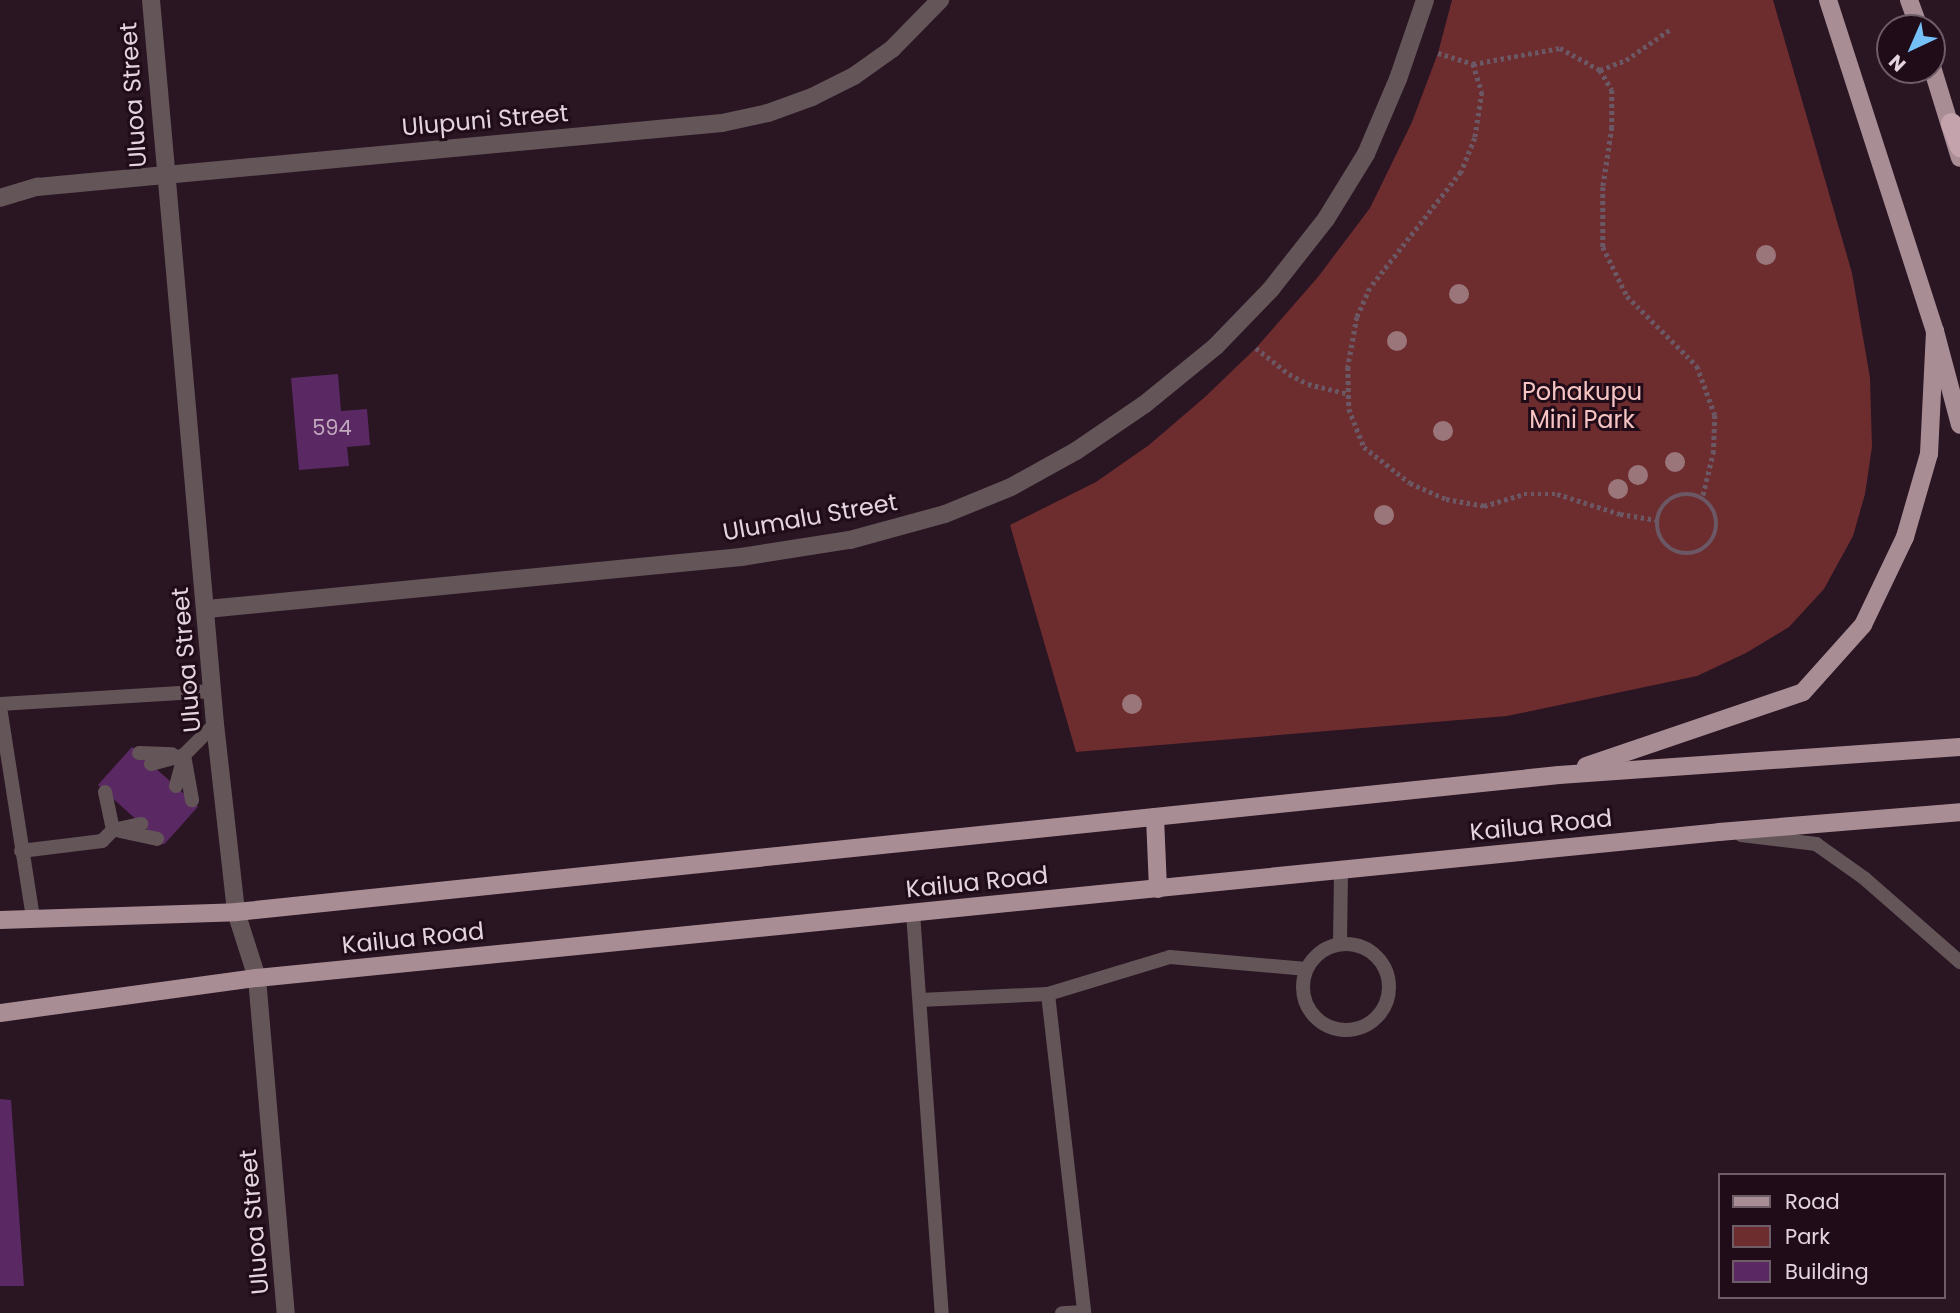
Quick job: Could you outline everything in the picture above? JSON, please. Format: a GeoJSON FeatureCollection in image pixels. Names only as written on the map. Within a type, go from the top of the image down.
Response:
{"type":"FeatureCollection","features":[{"type":"Feature","properties":{"kind":"highway"},"geometry":{"type":"LineString","coordinates":[[1951,123],[1960,146]]}},
{"type":"Feature","properties":{"kind":"main road"},"geometry":{"type":"LineString","coordinates":[[1828,0],[1935,331],[1960,425]]}},
{"type":"Feature","properties":{"kind":"main road"},"geometry":{"type":"LineString","coordinates":[[1938,84],[1960,158]]}},
{"type":"Feature","properties":{"kind":"main road"},"geometry":{"type":"LineString","coordinates":[[1559,775],[1803,692],[1863,625],[1905,537],[1929,454],[1935,331]]}},
{"type":"Feature","properties":{"kind":"main road","name":"Kailua Road"},"geometry":{"type":"LineString","coordinates":[[0,920],[236,912],[1559,775],[1960,747]]}},
{"type":"Feature","properties":{"kind":"main road","name":"Kailua Road"},"geometry":{"type":"LineString","coordinates":[[0,1013],[257,978],[1719,832],[1960,813]]}},
{"type":"Feature","properties":{"kind":"main road"},"geometry":{"type":"LineString","coordinates":[[1155,817],[1158,888]]}},
{"type":"Feature","properties":{"kind":"street","name":"Uluoa Street"},"geometry":{"type":"LineString","coordinates":[[150,0],[164,175],[207,609],[215,724],[236,912],[257,978],[286,1313]]}},
{"type":"Feature","properties":{"kind":"street","name":"Ulupuni Street"},"geometry":{"type":"LineString","coordinates":[[0,198],[37,187],[708,124],[768,113],[813,97],[854,76],[892,49],[940,0]]}},
{"type":"Feature","properties":{"kind":"street","name":"Ulumalu Street"},"geometry":{"type":"LineString","coordinates":[[207,609],[741,557],[850,540],[945,514],[1011,487],[1076,451],[1145,404],[1216,346],[1271,289],[1326,219],[1366,154],[1398,79],[1425,0]]}},
{"type":"Feature","properties":{"kind":"lane"},"geometry":{"type":"LineString","coordinates":[[33,917],[0,705],[213,691]]}},
{"type":"Feature","properties":{"kind":"lane"},"geometry":{"type":"LineString","coordinates":[[151,764],[184,755],[215,724]]}},
{"type":"Feature","properties":{"kind":"lane"},"geometry":{"type":"LineString","coordinates":[[139,753],[184,755]]}},
{"type":"Feature","properties":{"kind":"lane"},"geometry":{"type":"LineString","coordinates":[[176,786],[184,755]]}},
{"type":"Feature","properties":{"kind":"lane"},"geometry":{"type":"LineString","coordinates":[[184,755],[192,800]]}},
{"type":"Feature","properties":{"kind":"lane"},"geometry":{"type":"LineString","coordinates":[[105,792],[113,830]]}},
{"type":"Feature","properties":{"kind":"lane"},"geometry":{"type":"LineString","coordinates":[[113,830],[116,802]]}},
{"type":"Feature","properties":{"kind":"lane"},"geometry":{"type":"LineString","coordinates":[[21,851],[102,841],[113,830],[141,824]]}},
{"type":"Feature","properties":{"kind":"lane"},"geometry":{"type":"LineString","coordinates":[[113,830],[157,839]]}},
{"type":"Feature","properties":{"kind":"lane"},"geometry":{"type":"LineString","coordinates":[[1719,832],[1816,844],[1864,878],[1960,962]]}},
{"type":"Feature","properties":{"kind":"lane"},"geometry":{"type":"LineString","coordinates":[[1340,944],[1341,870]]}},
{"type":"Feature","properties":{"kind":"lane"},"geometry":{"type":"LineString","coordinates":[[913,913],[942,1313]]}},
{"type":"Feature","properties":{"kind":"lane"},"geometry":{"type":"LineString","coordinates":[[1340,944],[1355,945],[1368,950],[1386,971],[1388,999],[1373,1022],[1347,1031],[1320,1023],[1310,1012],[1304,999],[1306,969],[1326,948],[1340,944]]}},
{"type":"Feature","properties":{"kind":"lane"},"geometry":{"type":"LineString","coordinates":[[920,1000],[1048,994],[1170,957],[1306,969]]}},
{"type":"Feature","properties":{"kind":"lane"},"geometry":{"type":"LineString","coordinates":[[1048,994],[1084,1312],[1062,1313]]}},
{"type":"Feature","properties":{"kind":"path"},"geometry":{"type":"LineString","coordinates":[[1600,70],[1626,60],[1672,28]]}},
{"type":"Feature","properties":{"kind":"path"},"geometry":{"type":"LineString","coordinates":[[1438,53],[1473,64],[1560,48],[1600,70],[1612,90],[1612,127],[1603,187],[1603,247],[1627,296],[1697,366],[1715,415],[1714,451],[1703,496],[1718,517],[1714,539],[1694,555],[1671,551],[1662,543],[1657,531],[1660,508],[1677,494],[1703,496]]}},
{"type":"Feature","properties":{"kind":"path"},"geometry":{"type":"LineString","coordinates":[[1473,64],[1482,92],[1475,138],[1461,172],[1442,200],[1370,288],[1357,317],[1348,367],[1349,409],[1364,447],[1410,483],[1446,499],[1484,506],[1524,494],[1557,494],[1620,514],[1658,520]]}},
{"type":"Feature","properties":{"kind":"path"},"geometry":{"type":"LineString","coordinates":[[1255,348],[1308,384],[1349,394]]}},
{"type":"Feature","properties":{"kind":"green space","name":"Pohakupu Mini Park"},"geometry":{"type":"Polygon","coordinates":[[[1452,0],[1773,0],[1852,273],[1870,378],[1872,447],[1865,494],[1853,536],[1824,589],[1789,627],[1746,653],[1697,676],[1507,716],[1076,752],[1010,525],[1096,482],[1149,445],[1256,348],[1318,277],[1370,208],[1412,122],[1438,53],[1452,0]]]}},
{"type":"Feature","properties":{"kind":"building"},"geometry":{"type":"Polygon","coordinates":[[[338,374],[341,411],[367,409],[370,445],[347,447],[349,466],[299,470],[291,378],[338,374]]]}},
{"type":"Feature","properties":{"kind":"building"},"geometry":{"type":"Polygon","coordinates":[[[132,747],[198,807],[164,844],[98,785],[132,747]]]}},
{"type":"Feature","properties":{"kind":"building"},"geometry":{"type":"Polygon","coordinates":[[[0,1099],[11,1100],[24,1286],[0,1286],[0,1099]]]}}]}
